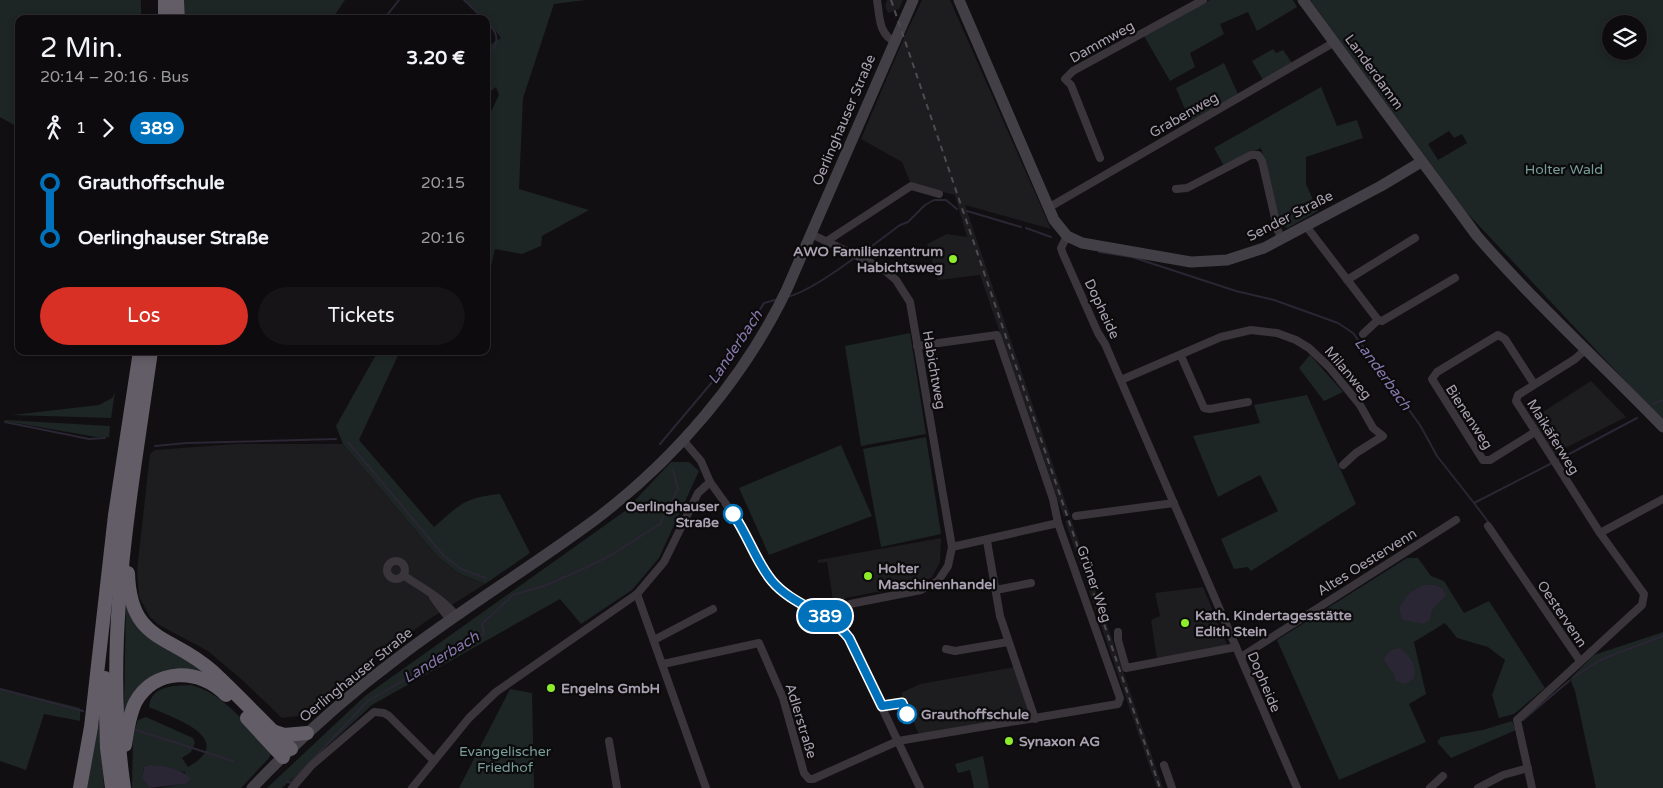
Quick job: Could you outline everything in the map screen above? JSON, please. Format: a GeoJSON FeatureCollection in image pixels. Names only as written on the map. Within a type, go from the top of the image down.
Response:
{"type":"FeatureCollection","features":[{"type":"Feature","properties":{"kind":"highway"},"geometry":{"type":"LineString","coordinates":[[165,0],[165,15]]}},
{"type":"Feature","properties":{"kind":"highway"},"geometry":{"type":"LineString","coordinates":[[177,0],[178,15]]}},
{"type":"Feature","properties":{"kind":"highway"},"geometry":{"type":"LineString","coordinates":[[80,788],[89,744],[107,600],[115,515],[139,355]]}},
{"type":"Feature","properties":{"kind":"highway"},"geometry":{"type":"LineString","coordinates":[[124,788],[117,695],[120,580],[150,355]]}},
{"type":"Feature","properties":{"kind":"highway"},"geometry":{"type":"LineString","coordinates":[[128,511],[128,586],[132,604],[140,620],[151,632],[166,643],[210,669],[272,731],[287,753]]}},
{"type":"Feature","properties":{"kind":"highway"},"geometry":{"type":"LineString","coordinates":[[107,600],[105,697],[112,788]]}},
{"type":"Feature","properties":{"kind":"highway"},"geometry":{"type":"LineString","coordinates":[[122,773],[130,718],[135,704],[150,684],[162,677],[174,674],[199,678],[223,692],[287,753]]}},
{"type":"Feature","properties":{"kind":"highway"},"geometry":{"type":"LineString","coordinates":[[272,731],[284,735],[307,733]]}},
{"type":"Feature","properties":{"kind":"main road","name":"Oerlinghauser Straße"},"geometry":{"type":"LineString","coordinates":[[252,788],[307,733],[394,660],[533,565],[597,518],[632,489],[683,440],[730,384],[779,307],[913,0]]}},
{"type":"Feature","properties":{"kind":"main road","name":"Landerdamm"},"geometry":{"type":"LineString","coordinates":[[1303,0],[1421,162]]}},
{"type":"Feature","properties":{"kind":"main road"},"geometry":{"type":"LineString","coordinates":[[961,1],[1048,208],[1054,220],[1067,236]]}},
{"type":"Feature","properties":{"kind":"main road"},"geometry":{"type":"LineString","coordinates":[[1421,162],[1467,223],[1506,268],[1584,350],[1663,426]]}},
{"type":"Feature","properties":{"kind":"main road","name":"Sender Straße"},"geometry":{"type":"LineString","coordinates":[[1067,236],[1089,245],[1199,262],[1227,260],[1247,255],[1306,226],[1382,186],[1421,162]]}},
{"type":"Feature","properties":{"kind":"street"},"geometry":{"type":"LineString","coordinates":[[877,0],[881,30],[895,42]]}},
{"type":"Feature","properties":{"kind":"street","name":"Dammweg"},"geometry":{"type":"LineString","coordinates":[[1100,158],[1071,84],[1064,79],[1073,71],[1203,0]]}},
{"type":"Feature","properties":{"kind":"street","name":"Grabenweg"},"geometry":{"type":"LineString","coordinates":[[1048,208],[1333,43]]}},
{"type":"Feature","properties":{"kind":"street"},"geometry":{"type":"LineString","coordinates":[[1176,189],[1187,188],[1251,155],[1258,155],[1262,161],[1278,232],[1282,238]]}},
{"type":"Feature","properties":{"kind":"street"},"geometry":{"type":"LineString","coordinates":[[827,240],[911,186],[940,194]]}},
{"type":"Feature","properties":{"kind":"street"},"geometry":{"type":"LineString","coordinates":[[1306,226],[1378,320]]}},
{"type":"Feature","properties":{"kind":"street","name":"Habichtweg"},"geometry":{"type":"LineString","coordinates":[[811,234],[882,268],[896,280],[912,310],[952,547],[948,566],[938,581],[921,590],[850,604],[835,622]]}},
{"type":"Feature","properties":{"kind":"street","name":"Dopheide"},"geometry":{"type":"LineString","coordinates":[[1067,236],[1061,248],[1063,254],[1121,380],[1296,788]]}},
{"type":"Feature","properties":{"kind":"street"},"geometry":{"type":"LineString","coordinates":[[1347,280],[1415,238]]}},
{"type":"Feature","properties":{"kind":"street"},"geometry":{"type":"LineString","coordinates":[[1363,334],[1378,320],[1385,320],[1455,278]]}},
{"type":"Feature","properties":{"kind":"street","name":"Milanweg"},"geometry":{"type":"LineString","coordinates":[[1121,380],[1181,356],[1221,337],[1251,330],[1277,333],[1296,340],[1309,348],[1329,367],[1360,405],[1373,428],[1383,436],[1356,453],[1344,465]]}},
{"type":"Feature","properties":{"kind":"street","name":"Grüner Weg"},"geometry":{"type":"LineString","coordinates":[[898,741],[1036,719],[1118,704],[1120,702],[1058,523],[1053,499],[997,335],[917,346]]}},
{"type":"Feature","properties":{"kind":"street","name":"Bienenweg"},"geometry":{"type":"LineString","coordinates":[[1534,384],[1505,339],[1498,335],[1437,372],[1432,378],[1483,460],[1490,460],[1535,432]]}},
{"type":"Feature","properties":{"kind":"street","name":"Maikäferweg"},"geometry":{"type":"LineString","coordinates":[[1580,661],[1642,605],[1644,594],[1600,534],[1516,400],[1518,395],[1575,359],[1584,350]]}},
{"type":"Feature","properties":{"kind":"street"},"geometry":{"type":"LineString","coordinates":[[1181,356],[1204,408],[1210,409],[1248,402]]}},
{"type":"Feature","properties":{"kind":"street"},"geometry":{"type":"LineString","coordinates":[[683,440],[701,461],[710,482],[736,518],[772,581],[785,593],[835,622],[849,638],[920,788]]}},
{"type":"Feature","properties":{"kind":"street"},"geometry":{"type":"LineString","coordinates":[[412,788],[469,718],[496,692],[637,594],[664,562],[698,494],[710,482]]}},
{"type":"Feature","properties":{"kind":"street"},"geometry":{"type":"LineString","coordinates":[[1600,534],[1663,499]]}},
{"type":"Feature","properties":{"kind":"street"},"geometry":{"type":"LineString","coordinates":[[1076,516],[1174,503]]}},
{"type":"Feature","properties":{"kind":"street","name":"Altes Oestervenn"},"geometry":{"type":"LineString","coordinates":[[1241,657],[1456,520]]}},
{"type":"Feature","properties":{"kind":"street"},"geometry":{"type":"LineString","coordinates":[[952,547],[987,541],[1058,523]]}},
{"type":"Feature","properties":{"kind":"street","name":"Oestervenn"},"geometry":{"type":"LineString","coordinates":[[1488,526],[1580,661],[1517,720],[1532,788]]}},
{"type":"Feature","properties":{"kind":"street"},"geometry":{"type":"LineString","coordinates":[[987,541],[1008,642],[1036,719]]}},
{"type":"Feature","properties":{"kind":"street"},"geometry":{"type":"LineString","coordinates":[[403,576],[432,596],[453,618]]}},
{"type":"Feature","properties":{"kind":"street"},"geometry":{"type":"LineString","coordinates":[[996,590],[1031,583]]}},
{"type":"Feature","properties":{"kind":"street"},"geometry":{"type":"LineString","coordinates":[[637,594],[706,788]]}},
{"type":"Feature","properties":{"kind":"street"},"geometry":{"type":"LineString","coordinates":[[654,640],[713,609]]}},
{"type":"Feature","properties":{"kind":"street"},"geometry":{"type":"LineString","coordinates":[[1118,632],[1118,640],[1126,668],[1236,647]]}},
{"type":"Feature","properties":{"kind":"street"},"geometry":{"type":"LineString","coordinates":[[946,649],[955,651],[1008,642]]}},
{"type":"Feature","properties":{"kind":"street","name":"Adlerstraße"},"geometry":{"type":"LineString","coordinates":[[663,664],[759,643],[783,698],[804,773],[809,779],[819,777],[898,741]]}},
{"type":"Feature","properties":{"kind":"street"},"geometry":{"type":"LineString","coordinates":[[292,788],[312,764],[369,714],[374,712],[384,713],[389,716],[434,761]]}},
{"type":"Feature","properties":{"kind":"street"},"geometry":{"type":"LineString","coordinates":[[609,742],[617,788]]}},
{"type":"Feature","properties":{"kind":"street"},"geometry":{"type":"LineString","coordinates":[[1164,765],[1172,788]]}},
{"type":"Feature","properties":{"kind":"street"},"geometry":{"type":"LineString","coordinates":[[1478,788],[1503,775],[1528,768]]}},
{"type":"Feature","properties":{"kind":"street"},"geometry":{"type":"LineString","coordinates":[[1430,788],[1443,776]]}},
{"type":"Feature","properties":{"kind":"shaded area"},"geometry":{"type":"Polygon","coordinates":[[[887,0],[903,0],[899,9],[888,13],[885,6],[887,0]]]}},
{"type":"Feature","properties":{"kind":"shaded area"},"geometry":{"type":"Polygon","coordinates":[[[922,0],[950,0],[1051,229],[965,205],[1070,515],[1064,517],[980,275],[938,280],[927,244],[947,234],[967,237],[955,195],[911,184],[902,162],[861,139],[922,0]]]}},
{"type":"Feature","properties":{"kind":"shaded area"},"geometry":{"type":"Polygon","coordinates":[[[1591,381],[1626,417],[1554,454],[1532,419],[1591,381]]]}},
{"type":"Feature","properties":{"kind":"shaded area"},"geometry":{"type":"Polygon","coordinates":[[[235,444],[343,444],[437,556],[458,573],[485,584],[428,620],[298,716],[282,718],[208,651],[159,625],[150,617],[139,597],[137,570],[150,454],[155,450],[235,444]]]}},
{"type":"Feature","properties":{"kind":"shaded area"},"geometry":{"type":"Polygon","coordinates":[[[1071,519],[1163,788],[1157,788],[1065,521],[1071,519]]]}},
{"type":"Feature","properties":{"kind":"shaded area"},"geometry":{"type":"Polygon","coordinates":[[[941,538],[940,562],[932,577],[922,583],[846,598],[834,607],[827,562],[818,563],[818,560],[941,538]]]}},
{"type":"Feature","properties":{"kind":"shaded area"},"geometry":{"type":"Polygon","coordinates":[[[1423,585],[1435,585],[1443,589],[1446,595],[1432,610],[1430,620],[1424,624],[1402,620],[1399,608],[1408,594],[1423,585]]]}},
{"type":"Feature","properties":{"kind":"shaded area","name":"Kath. Kindertagesstätte Edith Stein"},"geometry":{"type":"Polygon","coordinates":[[[1203,587],[1227,645],[1226,647],[1157,659],[1151,620],[1160,616],[1155,593],[1203,587]]]}},
{"type":"Feature","properties":{"kind":"shaded area"},"geometry":{"type":"Polygon","coordinates":[[[1400,648],[1407,654],[1414,665],[1414,679],[1405,684],[1396,681],[1384,658],[1391,650],[1400,648]]]}},
{"type":"Feature","properties":{"kind":"shaded area","name":"Grauthoffschule"},"geometry":{"type":"Polygon","coordinates":[[[1015,667],[1032,714],[1030,718],[920,737],[901,693],[920,684],[1015,667]]]}},
{"type":"Feature","properties":{"kind":"shaded area"},"geometry":{"type":"Polygon","coordinates":[[[150,765],[172,768],[191,779],[185,784],[149,788],[142,778],[144,767],[150,765]]]}},
{"type":"Feature","properties":{"kind":"green space"},"geometry":{"type":"Polygon","coordinates":[[[0,0],[141,0],[141,15],[15,15],[15,126],[0,117],[0,0]]]}},
{"type":"Feature","properties":{"kind":"green space"},"geometry":{"type":"Polygon","coordinates":[[[184,0],[345,0],[335,15],[185,15],[184,0]]]}},
{"type":"Feature","properties":{"kind":"green space"},"geometry":{"type":"Polygon","coordinates":[[[464,0],[586,0],[554,4],[523,98],[519,189],[589,210],[542,236],[541,246],[522,254],[495,249],[490,271],[490,114],[499,95],[496,87],[490,92],[490,45],[501,38],[490,24],[490,15],[481,15],[464,0]]]}},
{"type":"Feature","properties":{"kind":"green space"},"geometry":{"type":"Polygon","coordinates":[[[1210,0],[1293,0],[1297,7],[1257,31],[1248,12],[1220,24],[1224,34],[1190,53],[1195,67],[1170,81],[1144,36],[1210,0]]]}},
{"type":"Feature","properties":{"kind":"green space","name":"Holter Wald"},"geometry":{"type":"Polygon","coordinates":[[[1310,0],[1663,0],[1663,421],[1467,213],[1310,0]],[[1449,131],[1428,144],[1438,160],[1467,143],[1462,134],[1454,138],[1449,131]]]}},
{"type":"Feature","properties":{"kind":"green space"},"geometry":{"type":"Polygon","coordinates":[[[1273,49],[1276,53],[1283,50],[1292,63],[1263,80],[1252,61],[1273,49]]]}},
{"type":"Feature","properties":{"kind":"green space"},"geometry":{"type":"Polygon","coordinates":[[[1224,63],[1238,94],[1190,121],[1176,88],[1224,63]]]}},
{"type":"Feature","properties":{"kind":"green space"},"geometry":{"type":"Polygon","coordinates":[[[1321,87],[1337,126],[1357,120],[1363,138],[1306,157],[1306,184],[1318,211],[1288,228],[1279,225],[1261,148],[1224,166],[1214,148],[1321,87]]]}},
{"type":"Feature","properties":{"kind":"green space"},"geometry":{"type":"Polygon","coordinates":[[[910,333],[926,434],[861,446],[845,346],[910,333]]]}},
{"type":"Feature","properties":{"kind":"green space"},"geometry":{"type":"Polygon","coordinates":[[[376,355],[398,355],[359,440],[434,527],[463,503],[500,494],[530,553],[485,584],[458,573],[437,556],[343,444],[336,426],[376,355]]]}},
{"type":"Feature","properties":{"kind":"green space"},"geometry":{"type":"Polygon","coordinates":[[[1310,355],[1343,392],[1324,401],[1299,368],[1310,355]]]}},
{"type":"Feature","properties":{"kind":"green space"},"geometry":{"type":"Polygon","coordinates":[[[115,392],[111,418],[12,415],[99,405],[112,398],[115,392]]]}},
{"type":"Feature","properties":{"kind":"green space"},"geometry":{"type":"Polygon","coordinates":[[[1307,395],[1356,504],[1251,571],[1248,567],[1234,569],[1221,539],[1278,511],[1260,475],[1218,497],[1193,436],[1260,423],[1254,405],[1307,395]]]}},
{"type":"Feature","properties":{"kind":"green space"},"geometry":{"type":"Polygon","coordinates":[[[5,420],[110,426],[109,437],[96,437],[5,420]]]}},
{"type":"Feature","properties":{"kind":"green space"},"geometry":{"type":"Polygon","coordinates":[[[926,437],[941,534],[881,547],[863,449],[926,437]]]}},
{"type":"Feature","properties":{"kind":"green space"},"geometry":{"type":"Polygon","coordinates":[[[841,445],[872,516],[769,555],[739,488],[841,445]]]}},
{"type":"Feature","properties":{"kind":"green space"},"geometry":{"type":"Polygon","coordinates":[[[671,462],[689,462],[699,471],[659,558],[632,590],[581,624],[560,599],[372,705],[282,788],[267,788],[365,696],[625,511],[671,462]]]}},
{"type":"Feature","properties":{"kind":"green space"},"geometry":{"type":"Polygon","coordinates":[[[1407,558],[1418,558],[1431,576],[1444,581],[1464,613],[1489,601],[1545,688],[1514,714],[1499,718],[1492,695],[1505,660],[1488,647],[1457,638],[1445,623],[1414,642],[1426,694],[1409,704],[1426,742],[1339,780],[1277,640],[1407,558]]]}},
{"type":"Feature","properties":{"kind":"green space"},"geometry":{"type":"Polygon","coordinates":[[[126,601],[232,696],[166,673],[124,715],[126,601]]]}},
{"type":"Feature","properties":{"kind":"green space"},"geometry":{"type":"Polygon","coordinates":[[[1663,632],[1663,788],[1596,788],[1575,691],[1570,679],[1594,655],[1663,632]]]}},
{"type":"Feature","properties":{"kind":"green space"},"geometry":{"type":"Polygon","coordinates":[[[191,685],[203,689],[233,710],[268,746],[271,754],[269,758],[241,788],[159,788],[184,784],[185,772],[154,765],[144,767],[142,778],[149,788],[132,788],[133,734],[138,720],[146,717],[193,738],[195,743],[191,752],[182,758],[188,767],[202,757],[207,747],[204,738],[196,730],[149,707],[154,694],[164,688],[191,685]]]}},
{"type":"Feature","properties":{"kind":"green space"},"geometry":{"type":"Polygon","coordinates":[[[0,688],[80,708],[80,721],[44,714],[26,770],[0,761],[0,688]]]}},
{"type":"Feature","properties":{"kind":"green space","name":"Evangelischer Friedhof"},"geometry":{"type":"Polygon","coordinates":[[[510,689],[532,693],[534,788],[459,788],[510,689]]]}},
{"type":"Feature","properties":{"kind":"green space"},"geometry":{"type":"Polygon","coordinates":[[[1512,721],[1516,730],[1451,758],[1437,742],[1441,737],[1483,730],[1512,721]]]}},
{"type":"Feature","properties":{"kind":"green space"},"geometry":{"type":"Polygon","coordinates":[[[96,723],[99,723],[104,788],[84,788],[96,723]]]}},
{"type":"Feature","properties":{"kind":"green space"},"geometry":{"type":"Polygon","coordinates":[[[983,756],[989,788],[974,788],[970,770],[958,773],[955,764],[983,756]]]}},
{"type":"Feature","properties":{"kind":"waterway"},"geometry":{"type":"LineString","coordinates":[[387,15],[399,0]]}},
{"type":"Feature","properties":{"kind":"waterway"},"geometry":{"type":"LineString","coordinates":[[464,0],[480,15]]}},
{"type":"Feature","properties":{"kind":"waterway"},"geometry":{"type":"LineString","coordinates":[[490,25],[496,37],[493,49]]}},
{"type":"Feature","properties":{"kind":"waterway","name":"Landerbach"},"geometry":{"type":"LineString","coordinates":[[868,249],[900,225],[908,222],[925,205],[934,200],[946,200],[957,209]]}},
{"type":"Feature","properties":{"kind":"waterway","name":"Landerbach"},"geometry":{"type":"LineString","coordinates":[[967,211],[1021,227]]}},
{"type":"Feature","properties":{"kind":"waterway","name":"Landerbach"},"geometry":{"type":"LineString","coordinates":[[1026,228],[1051,237]]}},
{"type":"Feature","properties":{"kind":"waterway","name":"Landerbach"},"geometry":{"type":"LineString","coordinates":[[1099,252],[1132,257],[1236,291],[1274,300],[1338,323],[1353,333],[1420,425],[1437,456],[1474,503],[1552,463]]}},
{"type":"Feature","properties":{"kind":"waterway","name":"Landerbach"},"geometry":{"type":"LineString","coordinates":[[787,297],[812,286],[853,259]]}},
{"type":"Feature","properties":{"kind":"waterway","name":"Landerbach"},"geometry":{"type":"LineString","coordinates":[[660,444],[724,368],[764,303],[775,300]]}},
{"type":"Feature","properties":{"kind":"waterway","name":"Landerbach"},"geometry":{"type":"LineString","coordinates":[[1653,404],[1663,400]]}},
{"type":"Feature","properties":{"kind":"waterway","name":"Landerbach"},"geometry":{"type":"LineString","coordinates":[[1556,461],[1637,418]]}},
{"type":"Feature","properties":{"kind":"waterway"},"geometry":{"type":"LineString","coordinates":[[5,422],[89,439],[105,438]]}},
{"type":"Feature","properties":{"kind":"waterway"},"geometry":{"type":"LineString","coordinates":[[155,446],[186,443],[336,439]]}},
{"type":"Feature","properties":{"kind":"waterway"},"geometry":{"type":"LineString","coordinates":[[348,442],[444,556],[461,569],[486,578]]}},
{"type":"Feature","properties":{"kind":"waterway","name":"Landerbach"},"geometry":{"type":"LineString","coordinates":[[287,781],[290,783],[368,701],[484,634],[482,624],[513,595],[547,585],[585,568],[611,555],[660,524],[678,489],[673,470]]}},
{"type":"Feature","properties":{"kind":"waterway"},"geometry":{"type":"LineString","coordinates":[[1474,503],[1489,523]]}},
{"type":"Feature","properties":{"kind":"waterway"},"geometry":{"type":"LineString","coordinates":[[1574,677],[1600,660],[1663,636]]}},
{"type":"Feature","properties":{"kind":"waterway"},"geometry":{"type":"LineString","coordinates":[[1523,720],[1569,681]]}},
{"type":"Feature","properties":{"kind":"waterway","name":"Landerbach"},"geometry":{"type":"LineString","coordinates":[[0,689],[83,711]]}},
{"type":"Feature","properties":{"kind":"waterway","name":"Landerbach"},"geometry":{"type":"LineString","coordinates":[[136,730],[233,761]]}},
{"type":"Feature","properties":{"kind":"railway"},"geometry":{"type":"LineString","coordinates":[[891,0],[1160,788]]}},
{"type":"Feature","properties":{"kind":"bus line","name":"389"},"geometry":{"type":"LineString","coordinates":[[733,514],[772,581],[785,593],[835,622],[849,638],[882,706],[902,703],[907,714]]}},
{"type":"Feature","properties":{"kind":"place","name":"AWO Familienzentrum Habichtsweg"},"geometry":{"type":"Point","coordinates":[953,259]}},
{"type":"Feature","properties":{"kind":"place","name":"Oerlinghauser Straße"},"geometry":{"type":"Point","coordinates":[733,514]}},
{"type":"Feature","properties":{"kind":"place","name":"Holter Maschinenhandel"},"geometry":{"type":"Point","coordinates":[868,576]}},
{"type":"Feature","properties":{"kind":"place","name":"Kath. Kindertagesstätte Edith Stein"},"geometry":{"type":"Point","coordinates":[1185,623]}},
{"type":"Feature","properties":{"kind":"place","name":"Engelns GmbH"},"geometry":{"type":"Point","coordinates":[551,688]}},
{"type":"Feature","properties":{"kind":"place","name":"Grauthoffschule"},"geometry":{"type":"Point","coordinates":[907,714]}},
{"type":"Feature","properties":{"kind":"place","name":"Synaxon AG"},"geometry":{"type":"Point","coordinates":[1009,741]}}]}
